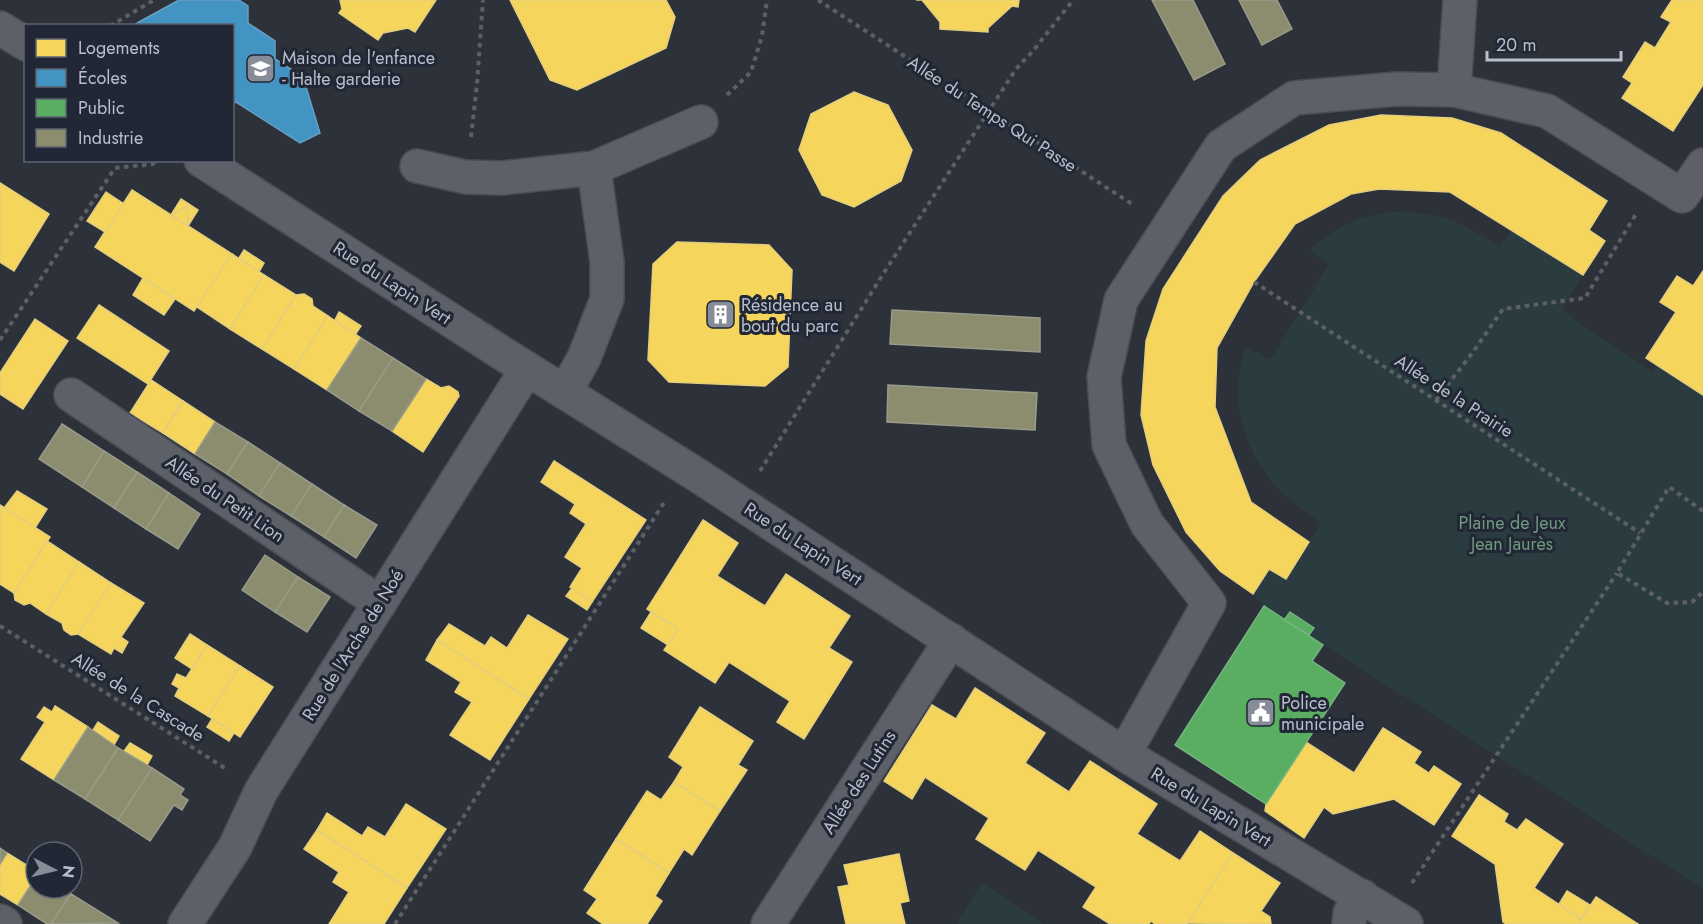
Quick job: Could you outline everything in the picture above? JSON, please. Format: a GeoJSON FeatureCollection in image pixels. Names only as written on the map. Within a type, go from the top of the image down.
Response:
{"type":"FeatureCollection","features":[{"type":"Feature","properties":{"kind":"street"},"geometry":{"type":"LineString","coordinates":[[1454,90],[1460,0]]}},
{"type":"Feature","properties":{"kind":"street"},"geometry":{"type":"LineString","coordinates":[[0,27],[24,43]]}},
{"type":"Feature","properties":{"kind":"street"},"geometry":{"type":"LineString","coordinates":[[1124,754],[1209,603],[1147,524],[1109,445],[1104,377],[1121,300],[1221,146],[1294,98],[1397,88],[1454,90],[1547,111],[1682,196],[1703,165]]}},
{"type":"Feature","properties":{"kind":"street"},"geometry":{"type":"LineString","coordinates":[[417,166],[465,177],[502,178],[594,168],[701,122]]}},
{"type":"Feature","properties":{"kind":"street","name":"Rue du Lapin Vert"},"geometry":{"type":"LineString","coordinates":[[204,162],[694,473],[1182,790],[1355,910],[1398,919]]}},
{"type":"Feature","properties":{"kind":"street"},"geometry":{"type":"LineString","coordinates":[[565,392],[584,358],[607,299],[608,262],[594,168]]}},
{"type":"Feature","properties":{"kind":"street","name":"Rue de l'Arche de Noé"},"geometry":{"type":"LineString","coordinates":[[184,924],[235,847],[261,791],[527,369]]}},
{"type":"Feature","properties":{"kind":"street","name":"Allée du Petit Lion"},"geometry":{"type":"LineString","coordinates":[[71,395],[380,603]]}},
{"type":"Feature","properties":{"kind":"street","name":"Allée des Lutins"},"geometry":{"type":"LineString","coordinates":[[768,924],[951,640]]}},
{"type":"Feature","properties":{"kind":"street"},"geometry":{"type":"LineString","coordinates":[[0,921],[5,924]]}},
{"type":"Feature","properties":{"kind":"path"},"geometry":{"type":"LineString","coordinates":[[113,24],[154,0]]}},
{"type":"Feature","properties":{"kind":"path"},"geometry":{"type":"LineString","coordinates":[[465,177],[477,84],[483,0]]}},
{"type":"Feature","properties":{"kind":"path"},"geometry":{"type":"LineString","coordinates":[[701,122],[751,72],[762,36],[767,0]]}},
{"type":"Feature","properties":{"kind":"path","name":"Allée du Temps Qui Passe"},"geometry":{"type":"LineString","coordinates":[[818,0],[1167,227]]}},
{"type":"Feature","properties":{"kind":"path"},"geometry":{"type":"LineString","coordinates":[[750,467],[759,472],[988,111],[1016,69],[1073,0]]}},
{"type":"Feature","properties":{"kind":"path"},"geometry":{"type":"LineString","coordinates":[[0,340],[115,168],[153,164],[154,162]]}},
{"type":"Feature","properties":{"kind":"path"},"geometry":{"type":"LineString","coordinates":[[1436,400],[1503,309],[1585,298],[1657,180]]}},
{"type":"Feature","properties":{"kind":"path","name":"Allée de la Prairie"},"geometry":{"type":"LineString","coordinates":[[1254,282],[1640,533]]}},
{"type":"Feature","properties":{"kind":"path"},"geometry":{"type":"LineString","coordinates":[[395,924],[667,497],[694,473]]}},
{"type":"Feature","properties":{"kind":"path"},"geometry":{"type":"LineString","coordinates":[[1398,919],[1669,487],[1703,511]]}},
{"type":"Feature","properties":{"kind":"path"},"geometry":{"type":"LineString","coordinates":[[1617,573],[1667,603],[1692,602],[1703,592]]}},
{"type":"Feature","properties":{"kind":"path","name":"Allée de la Cascade"},"geometry":{"type":"LineString","coordinates":[[0,626],[261,791]]}},
{"type":"Feature","properties":{"kind":"green space","name":"Plaine de Jeux Jean Jaurès"},"geometry":{"type":"Polygon","coordinates":[[[1392,212],[1423,214],[1449,220],[1474,231],[1500,247],[1512,229],[1583,275],[1562,309],[1583,326],[1652,371],[1657,364],[1703,395],[1703,889],[1309,635],[1314,627],[1290,612],[1284,620],[1264,606],[1253,594],[1269,569],[1286,578],[1321,523],[1278,488],[1266,474],[1250,445],[1244,429],[1238,395],[1241,362],[1246,346],[1270,360],[1330,263],[1309,250],[1348,224],[1369,216],[1392,212]]]}},
{"type":"Feature","properties":{"kind":"green space"},"geometry":{"type":"Polygon","coordinates":[[[982,883],[1044,924],[959,924],[958,920],[982,883]]]}},
{"type":"Feature","properties":{"kind":"building: Logements"},"geometry":{"type":"Polygon","coordinates":[[[340,0],[436,0],[415,32],[408,28],[383,33],[378,40],[339,13],[342,9],[340,0]]]}},
{"type":"Feature","properties":{"kind":"building: Logements"},"geometry":{"type":"Polygon","coordinates":[[[510,0],[666,0],[675,17],[666,48],[577,90],[550,80],[510,0]]]}},
{"type":"Feature","properties":{"kind":"building: Logements"},"geometry":{"type":"Polygon","coordinates":[[[922,0],[1019,0],[1018,7],[1012,6],[988,28],[988,32],[940,29],[940,22],[922,0]]]}},
{"type":"Feature","properties":{"kind":"building: Logements"},"geometry":{"type":"Polygon","coordinates":[[[1672,0],[1703,0],[1703,85],[1673,131],[1622,98],[1632,83],[1623,77],[1645,42],[1655,48],[1671,22],[1661,17],[1672,0]]]}},
{"type":"Feature","properties":{"kind":"building: Logements"},"geometry":{"type":"Polygon","coordinates":[[[854,92],[888,105],[912,150],[901,181],[854,207],[822,195],[799,150],[811,114],[854,92]]]}},
{"type":"Feature","properties":{"kind":"building: Logements"},"geometry":{"type":"Polygon","coordinates":[[[1381,115],[1452,118],[1501,133],[1607,201],[1589,230],[1605,241],[1583,275],[1450,192],[1379,189],[1351,194],[1295,224],[1254,282],[1217,348],[1215,407],[1251,502],[1309,542],[1286,579],[1269,569],[1253,594],[1220,571],[1186,532],[1153,465],[1141,415],[1146,341],[1163,289],[1223,196],[1260,160],[1329,125],[1381,115]]]}},
{"type":"Feature","properties":{"kind":"building: Logements"},"geometry":{"type":"Polygon","coordinates":[[[0,183],[49,214],[14,271],[0,262],[0,183]]]}},
{"type":"Feature","properties":{"kind":"building: Logements"},"geometry":{"type":"Polygon","coordinates":[[[132,190],[232,254],[194,311],[95,247],[132,190]]]}},
{"type":"Feature","properties":{"kind":"building: Logements"},"geometry":{"type":"Polygon","coordinates":[[[106,192],[124,204],[105,232],[87,221],[106,192]]]}},
{"type":"Feature","properties":{"kind":"building: Logements"},"geometry":{"type":"Polygon","coordinates":[[[181,199],[198,210],[188,226],[187,207],[171,215],[181,199]]]}},
{"type":"Feature","properties":{"kind":"building: Logements"},"geometry":{"type":"Polygon","coordinates":[[[187,207],[188,226],[171,215],[187,207]]]}},
{"type":"Feature","properties":{"kind":"building: Logements","name":"Résidence au bout du parc"},"geometry":{"type":"Polygon","coordinates":[[[677,242],[769,245],[792,270],[788,367],[765,386],[669,382],[648,360],[653,264],[677,242]]]}},
{"type":"Feature","properties":{"kind":"building: Logements"},"geometry":{"type":"Polygon","coordinates":[[[244,250],[264,263],[259,272],[239,258],[244,250]]]}},
{"type":"Feature","properties":{"kind":"building: Logements"},"geometry":{"type":"Polygon","coordinates":[[[232,254],[264,275],[230,329],[197,307],[232,254]]]}},
{"type":"Feature","properties":{"kind":"building: Logements"},"geometry":{"type":"Polygon","coordinates":[[[1703,271],[1703,395],[1646,358],[1676,312],[1660,302],[1677,276],[1693,286],[1703,271]]]}},
{"type":"Feature","properties":{"kind":"building: Logements"},"geometry":{"type":"Polygon","coordinates":[[[264,275],[296,295],[262,349],[230,329],[264,275]]]}},
{"type":"Feature","properties":{"kind":"building: Logements"},"geometry":{"type":"Polygon","coordinates":[[[143,278],[175,299],[164,315],[133,295],[143,278]]]}},
{"type":"Feature","properties":{"kind":"building: Logements"},"geometry":{"type":"Polygon","coordinates":[[[304,294],[312,299],[313,306],[328,316],[294,369],[262,349],[296,295],[304,294]]]}},
{"type":"Feature","properties":{"kind":"building: Logements"},"geometry":{"type":"Polygon","coordinates":[[[99,305],[169,351],[148,384],[77,338],[99,305]]]}},
{"type":"Feature","properties":{"kind":"building: Logements"},"geometry":{"type":"Polygon","coordinates":[[[339,312],[361,326],[355,335],[335,320],[339,312]]]}},
{"type":"Feature","properties":{"kind":"building: Logements"},"geometry":{"type":"Polygon","coordinates":[[[328,316],[361,338],[327,390],[294,369],[328,316]]]}},
{"type":"Feature","properties":{"kind":"building: Logements"},"geometry":{"type":"Polygon","coordinates":[[[35,319],[68,341],[23,409],[0,394],[0,373],[35,319]]]}},
{"type":"Feature","properties":{"kind":"building: Logements"},"geometry":{"type":"Polygon","coordinates":[[[426,379],[441,388],[449,386],[458,392],[459,396],[423,452],[392,431],[426,379]]]}},
{"type":"Feature","properties":{"kind":"building: Logements"},"geometry":{"type":"Polygon","coordinates":[[[151,380],[183,401],[163,433],[130,413],[151,380]]]}},
{"type":"Feature","properties":{"kind":"building: Logements"},"geometry":{"type":"Polygon","coordinates":[[[183,401],[215,422],[195,454],[163,433],[183,401]]]}},
{"type":"Feature","properties":{"kind":"building: Logements"},"geometry":{"type":"Polygon","coordinates":[[[554,461],[646,520],[592,602],[570,587],[582,568],[565,557],[586,524],[570,513],[575,504],[541,482],[554,461]]]}},
{"type":"Feature","properties":{"kind":"building: Logements"},"geometry":{"type":"Polygon","coordinates":[[[17,491],[47,509],[35,528],[4,508],[17,491]]]}},
{"type":"Feature","properties":{"kind":"building: Logements"},"geometry":{"type":"Polygon","coordinates":[[[0,505],[50,537],[14,593],[0,584],[0,505]]]}},
{"type":"Feature","properties":{"kind":"building: Logements"},"geometry":{"type":"Polygon","coordinates":[[[703,520],[738,543],[717,576],[765,606],[786,574],[850,616],[829,648],[852,662],[804,739],[777,722],[790,701],[729,662],[715,683],[664,650],[678,629],[647,609],[703,520]]]}},
{"type":"Feature","properties":{"kind":"building: Logements"},"geometry":{"type":"Polygon","coordinates":[[[47,541],[79,562],[46,614],[30,603],[24,605],[15,600],[14,593],[47,541]]]}},
{"type":"Feature","properties":{"kind":"building: Logements"},"geometry":{"type":"Polygon","coordinates":[[[79,562],[111,583],[78,634],[71,635],[64,630],[62,623],[46,614],[79,562]]]}},
{"type":"Feature","properties":{"kind":"building: Logements"},"geometry":{"type":"Polygon","coordinates":[[[111,583],[144,603],[121,637],[128,642],[122,653],[114,648],[111,654],[78,634],[111,583]]]}},
{"type":"Feature","properties":{"kind":"building: Logements"},"geometry":{"type":"Polygon","coordinates":[[[572,588],[592,602],[587,610],[566,596],[572,588]]]}},
{"type":"Feature","properties":{"kind":"building: Logements"},"geometry":{"type":"Polygon","coordinates":[[[651,612],[678,629],[668,645],[641,628],[651,612]]]}},
{"type":"Feature","properties":{"kind":"building: Logements"},"geometry":{"type":"Polygon","coordinates":[[[528,615],[568,639],[529,699],[437,640],[449,624],[485,646],[491,637],[507,648],[528,615]]]}},
{"type":"Feature","properties":{"kind":"building: Logements"},"geometry":{"type":"Polygon","coordinates":[[[190,634],[207,645],[192,669],[175,658],[190,634]]]}},
{"type":"Feature","properties":{"kind":"building: Logements"},"geometry":{"type":"Polygon","coordinates":[[[437,640],[529,699],[490,760],[450,735],[472,702],[455,692],[461,682],[426,660],[437,640]]]}},
{"type":"Feature","properties":{"kind":"building: Logements"},"geometry":{"type":"Polygon","coordinates":[[[207,645],[240,666],[208,716],[175,696],[179,688],[172,684],[177,674],[186,678],[207,645]]]}},
{"type":"Feature","properties":{"kind":"building: Logements"},"geometry":{"type":"Polygon","coordinates":[[[240,666],[273,687],[240,737],[208,716],[240,666]]]}},
{"type":"Feature","properties":{"kind":"building: Logements"},"geometry":{"type":"Polygon","coordinates":[[[975,688],[1045,733],[1025,763],[1069,792],[1090,761],[1157,804],[1137,834],[1180,861],[1200,831],[1233,853],[1187,924],[1155,924],[1151,921],[1149,924],[1110,924],[1083,907],[1096,887],[1038,850],[1025,870],[976,839],[989,818],[925,777],[912,799],[884,781],[932,705],[956,719],[975,688]]]}},
{"type":"Feature","properties":{"kind":"building: Logements"},"geometry":{"type":"Polygon","coordinates":[[[55,706],[88,727],[54,780],[21,759],[45,722],[37,717],[44,707],[52,712],[55,706]]]}},
{"type":"Feature","properties":{"kind":"building: Logements"},"geometry":{"type":"Polygon","coordinates":[[[700,707],[753,741],[738,765],[747,770],[720,811],[674,782],[683,767],[669,757],[700,707]]]}},
{"type":"Feature","properties":{"kind":"building: Logements"},"geometry":{"type":"Polygon","coordinates":[[[212,719],[234,733],[229,741],[207,727],[212,719]]]}},
{"type":"Feature","properties":{"kind":"building: Logements"},"geometry":{"type":"Polygon","coordinates":[[[98,722],[119,736],[114,745],[93,730],[98,722]]]}},
{"type":"Feature","properties":{"kind":"building: Logements"},"geometry":{"type":"Polygon","coordinates":[[[1383,728],[1421,752],[1414,763],[1429,773],[1434,766],[1461,784],[1434,825],[1394,799],[1333,814],[1324,807],[1304,838],[1265,811],[1266,804],[1306,742],[1354,773],[1383,728]]]}},
{"type":"Feature","properties":{"kind":"building: Logements"},"geometry":{"type":"Polygon","coordinates":[[[130,743],[152,756],[147,765],[124,751],[130,743]]]}},
{"type":"Feature","properties":{"kind":"building: Logements"},"geometry":{"type":"Polygon","coordinates":[[[674,782],[720,811],[692,855],[684,849],[669,873],[616,839],[647,791],[661,800],[674,782]]]}},
{"type":"Feature","properties":{"kind":"building: Logements"},"geometry":{"type":"Polygon","coordinates":[[[1479,795],[1508,814],[1504,822],[1517,830],[1526,819],[1563,844],[1534,888],[1581,919],[1578,924],[1506,924],[1503,922],[1495,864],[1452,836],[1479,795]]]}},
{"type":"Feature","properties":{"kind":"building: Logements"},"geometry":{"type":"Polygon","coordinates":[[[406,804],[446,829],[407,888],[317,830],[327,813],[362,836],[368,827],[385,837],[406,804]]]}},
{"type":"Feature","properties":{"kind":"building: Logements"},"geometry":{"type":"Polygon","coordinates":[[[317,830],[407,888],[384,924],[329,924],[349,892],[333,882],[339,872],[304,849],[317,830]]]}},
{"type":"Feature","properties":{"kind":"building: Logements"},"geometry":{"type":"Polygon","coordinates":[[[616,839],[669,873],[655,896],[662,901],[647,924],[603,924],[587,913],[597,899],[584,890],[616,839]]]}},
{"type":"Feature","properties":{"kind":"building: Logements"},"geometry":{"type":"Polygon","coordinates":[[[7,853],[24,864],[24,896],[18,905],[0,894],[0,864],[7,853]]]}},
{"type":"Feature","properties":{"kind":"building: Logements"},"geometry":{"type":"Polygon","coordinates":[[[1233,853],[1280,883],[1261,911],[1270,917],[1271,924],[1188,923],[1233,853]]]}},
{"type":"Feature","properties":{"kind":"building: Logements"},"geometry":{"type":"Polygon","coordinates":[[[899,854],[909,901],[900,903],[905,924],[846,924],[838,887],[849,885],[844,865],[899,854]]]}},
{"type":"Feature","properties":{"kind":"building: Logements"},"geometry":{"type":"Polygon","coordinates":[[[1567,891],[1590,905],[1581,919],[1559,904],[1567,891]]]}},
{"type":"Feature","properties":{"kind":"building: Logements"},"geometry":{"type":"Polygon","coordinates":[[[1596,897],[1638,924],[1578,924],[1596,897]]]}},
{"type":"Feature","properties":{"kind":"building: Écoles","name":"Maison de l'enfance - Halte garderie"},"geometry":{"type":"Polygon","coordinates":[[[179,0],[239,0],[248,6],[248,23],[275,41],[275,59],[303,77],[320,133],[300,143],[236,102],[234,103],[234,24],[137,23],[179,0]]]}},
{"type":"Feature","properties":{"kind":"building: Public","name":"Police municipale"},"geometry":{"type":"Polygon","coordinates":[[[1264,606],[1323,645],[1312,661],[1345,683],[1266,804],[1175,745],[1264,606]]]}},
{"type":"Feature","properties":{"kind":"building: Public"},"geometry":{"type":"Polygon","coordinates":[[[1290,612],[1314,628],[1309,635],[1284,620],[1290,612]]]}},
{"type":"Feature","properties":{"kind":"building: Industrie"},"geometry":{"type":"Polygon","coordinates":[[[1152,0],[1193,0],[1225,64],[1194,80],[1152,0]]]}},
{"type":"Feature","properties":{"kind":"building: Industrie"},"geometry":{"type":"Polygon","coordinates":[[[1239,0],[1277,0],[1292,29],[1262,45],[1239,0]]]}},
{"type":"Feature","properties":{"kind":"building: Industrie"},"geometry":{"type":"Polygon","coordinates":[[[892,310],[1040,318],[1040,352],[890,344],[892,310]]]}},
{"type":"Feature","properties":{"kind":"building: Industrie"},"geometry":{"type":"Polygon","coordinates":[[[361,338],[393,358],[359,411],[327,390],[361,338]]]}},
{"type":"Feature","properties":{"kind":"building: Industrie"},"geometry":{"type":"Polygon","coordinates":[[[393,358],[426,379],[392,431],[359,411],[393,358]]]}},
{"type":"Feature","properties":{"kind":"building: Industrie"},"geometry":{"type":"Polygon","coordinates":[[[888,385],[1037,393],[1035,430],[887,422],[888,385]]]}},
{"type":"Feature","properties":{"kind":"building: Industrie"},"geometry":{"type":"Polygon","coordinates":[[[215,422],[248,442],[227,474],[195,454],[215,422]]]}},
{"type":"Feature","properties":{"kind":"building: Industrie"},"geometry":{"type":"Polygon","coordinates":[[[62,424],[104,451],[82,487],[39,459],[62,424]]]}},
{"type":"Feature","properties":{"kind":"building: Industrie"},"geometry":{"type":"Polygon","coordinates":[[[248,442],[280,463],[259,496],[227,474],[248,442]]]}},
{"type":"Feature","properties":{"kind":"building: Industrie"},"geometry":{"type":"Polygon","coordinates":[[[104,451],[137,472],[114,508],[82,487],[104,451]]]}},
{"type":"Feature","properties":{"kind":"building: Industrie"},"geometry":{"type":"Polygon","coordinates":[[[280,463],[312,484],[291,516],[259,496],[280,463]]]}},
{"type":"Feature","properties":{"kind":"building: Industrie"},"geometry":{"type":"Polygon","coordinates":[[[137,472],[169,493],[146,529],[114,508],[137,472]]]}},
{"type":"Feature","properties":{"kind":"building: Industrie"},"geometry":{"type":"Polygon","coordinates":[[[312,484],[344,505],[324,537],[291,516],[312,484]]]}},
{"type":"Feature","properties":{"kind":"building: Industrie"},"geometry":{"type":"Polygon","coordinates":[[[169,493],[200,514],[178,549],[146,529],[169,493]]]}},
{"type":"Feature","properties":{"kind":"building: Industrie"},"geometry":{"type":"Polygon","coordinates":[[[344,505],[377,525],[356,558],[324,537],[344,505]]]}},
{"type":"Feature","properties":{"kind":"building: Industrie"},"geometry":{"type":"Polygon","coordinates":[[[265,555],[298,577],[275,612],[242,590],[265,555]]]}},
{"type":"Feature","properties":{"kind":"building: Industrie"},"geometry":{"type":"Polygon","coordinates":[[[298,577],[330,597],[307,632],[275,612],[298,577]]]}},
{"type":"Feature","properties":{"kind":"building: Industrie"},"geometry":{"type":"Polygon","coordinates":[[[88,727],[118,748],[85,799],[54,780],[88,727]]]}},
{"type":"Feature","properties":{"kind":"building: Industrie"},"geometry":{"type":"Polygon","coordinates":[[[118,748],[152,768],[118,820],[85,799],[118,748]]]}},
{"type":"Feature","properties":{"kind":"building: Industrie"},"geometry":{"type":"Polygon","coordinates":[[[152,768],[184,789],[180,795],[188,800],[182,810],[174,805],[150,841],[118,820],[152,768]]]}},
{"type":"Feature","properties":{"kind":"building: Industrie"},"geometry":{"type":"Polygon","coordinates":[[[0,848],[7,853],[0,864],[0,848]]]}},
{"type":"Feature","properties":{"kind":"building: Industrie"},"geometry":{"type":"Polygon","coordinates":[[[24,896],[24,900],[67,900],[51,924],[47,924],[18,905],[24,896]]]}},
{"type":"Feature","properties":{"kind":"building: Industrie"},"geometry":{"type":"Polygon","coordinates":[[[67,900],[81,900],[118,923],[51,924],[67,900]]]}},
{"type":"Feature","properties":{"kind":"place","name":"Maison de l'enfance - Halte garderie"},"geometry":{"type":"Point","coordinates":[261,68]}},
{"type":"Feature","properties":{"kind":"place","name":"Résidence au bout du parc"},"geometry":{"type":"Point","coordinates":[720,315]}},
{"type":"Feature","properties":{"kind":"place","name":"Police municipale"},"geometry":{"type":"Point","coordinates":[1260,713]}}]}
